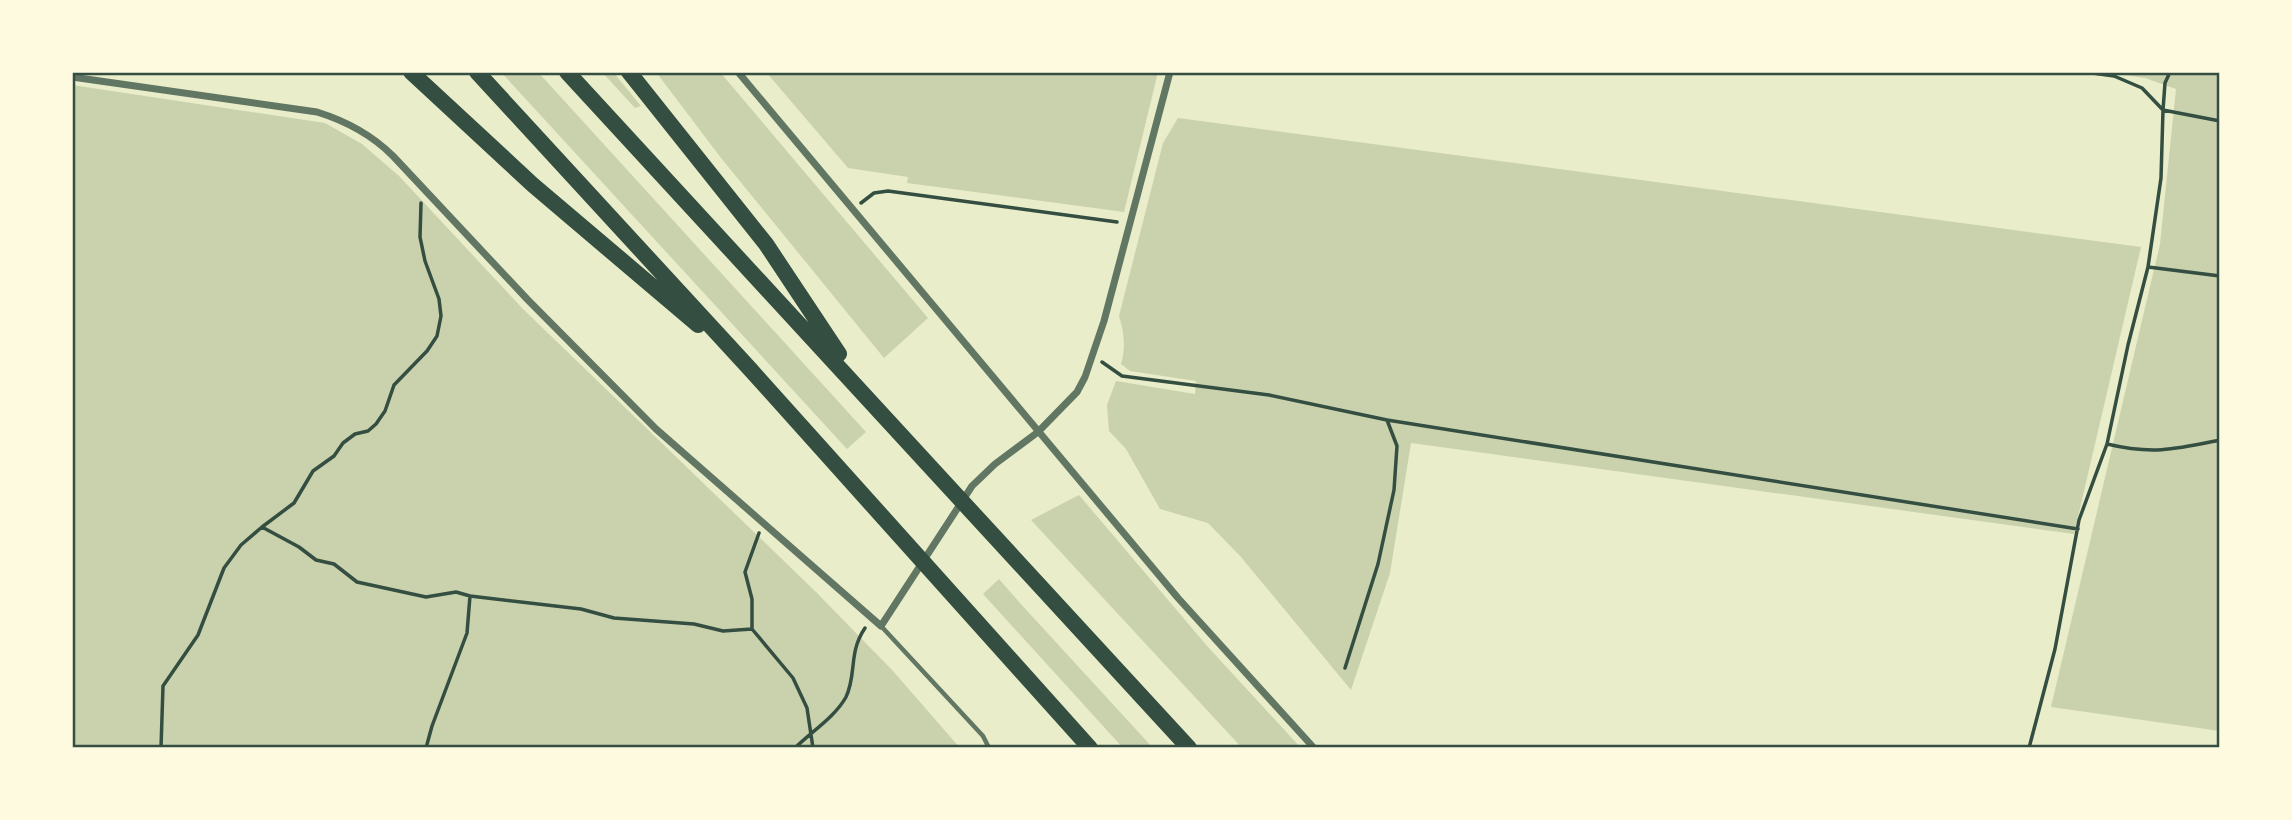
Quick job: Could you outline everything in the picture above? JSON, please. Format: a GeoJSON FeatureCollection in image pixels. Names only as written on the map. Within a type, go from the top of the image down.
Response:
{"type":"FeatureCollection","features":[{"type":"Feature","properties":{"kind":"highway"},"geometry":{"type":"LineString","coordinates":[[411,72],[533,185],[750,369]]}},
{"type":"Feature","properties":{"kind":"highway"},"geometry":{"type":"LineString","coordinates":[[477,72],[750,369],[1090,748]]}},
{"type":"Feature","properties":{"kind":"highway"},"geometry":{"type":"LineString","coordinates":[[567,72],[1189,748]]}},
{"type":"Feature","properties":{"kind":"highway"},"geometry":{"type":"LineString","coordinates":[[629,72],[766,244],[865,394]]}},
{"type":"Feature","properties":{"kind":"street"},"geometry":{"type":"LineString","coordinates":[[738,72],[1178,598],[1314,748]]}},
{"type":"Feature","properties":{"kind":"street"},"geometry":{"type":"LineString","coordinates":[[72,77],[317,112],[352,125],[382,145],[527,299],[656,429],[881,626],[972,486],[995,464],[1038,432],[1077,392],[1093,355],[1170,72]]}},
{"type":"Feature","properties":{"kind":"lane"},"geometry":{"type":"LineString","coordinates":[[881,626],[984,736],[989,748]]}},
{"type":"Feature","properties":{"kind":"path"},"geometry":{"type":"LineString","coordinates":[[2085,72],[2114,76],[2142,88],[2163,110],[2220,121]]}},
{"type":"Feature","properties":{"kind":"path"},"geometry":{"type":"LineString","coordinates":[[2029,748],[2055,649],[2078,529],[2107,444],[2148,267],[2161,178],[2165,83],[2170,72]]}},
{"type":"Feature","properties":{"kind":"path"},"geometry":{"type":"LineString","coordinates":[[161,748],[163,686],[198,635],[224,568],[242,545],[294,503],[313,471],[334,456],[343,443],[376,424],[385,411],[394,385],[427,351],[437,336],[441,316],[439,299],[425,261],[420,237],[420,206],[424,189]]}},
{"type":"Feature","properties":{"kind":"path"},"geometry":{"type":"LineString","coordinates":[[854,209],[874,193],[888,191],[1130,223]]}},
{"type":"Feature","properties":{"kind":"path"},"geometry":{"type":"LineString","coordinates":[[2148,267],[2220,276]]}},
{"type":"Feature","properties":{"kind":"path"},"geometry":{"type":"LineString","coordinates":[[1093,355],[1122,376],[1269,395],[1387,420],[2078,529]]}},
{"type":"Feature","properties":{"kind":"path"},"geometry":{"type":"LineString","coordinates":[[1345,668],[1378,564],[1394,490],[1397,446],[1387,420]]}},
{"type":"Feature","properties":{"kind":"path"},"geometry":{"type":"LineString","coordinates":[[2107,444],[2130,449],[2164,451],[2220,440]]}},
{"type":"Feature","properties":{"kind":"path"},"geometry":{"type":"LineString","coordinates":[[762,522],[745,572],[752,599],[752,629],[793,678],[807,708],[813,748]]}},
{"type":"Feature","properties":{"kind":"path"},"geometry":{"type":"LineString","coordinates":[[262,527],[316,560],[334,564],[356,582],[426,597],[456,592],[581,610],[614,618],[694,624],[723,631],[752,629]]}},
{"type":"Feature","properties":{"kind":"path"},"geometry":{"type":"LineString","coordinates":[[426,748],[467,633],[470,596]]}},
{"type":"Feature","properties":{"kind":"path"},"geometry":{"type":"LineString","coordinates":[[795,748],[838,708],[847,695],[854,650],[858,638],[872,618]]}},
{"type":"Feature","properties":{"kind":"green space"},"geometry":{"type":"Polygon","coordinates":[[[501,72],[538,72],[866,432],[847,449],[501,72]]]}},
{"type":"Feature","properties":{"kind":"green space"},"geometry":{"type":"Polygon","coordinates":[[[602,72],[613,72],[641,106],[635,108],[602,72]]]}},
{"type":"Feature","properties":{"kind":"green space"},"geometry":{"type":"Polygon","coordinates":[[[656,72],[720,72],[928,318],[884,358],[721,158],[656,72]]]}},
{"type":"Feature","properties":{"kind":"green space"},"geometry":{"type":"Polygon","coordinates":[[[766,72],[1158,72],[1124,212],[907,183],[908,177],[848,168],[766,72]]]}},
{"type":"Feature","properties":{"kind":"green space"},"geometry":{"type":"Polygon","coordinates":[[[2106,72],[2220,72],[2220,731],[2051,707],[2160,244],[2176,89],[2145,78],[2106,72]]]}},
{"type":"Feature","properties":{"kind":"green space"},"geometry":{"type":"Polygon","coordinates":[[[72,85],[325,123],[362,144],[399,176],[523,309],[816,592],[893,671],[960,748],[72,748],[72,85]]]}},
{"type":"Feature","properties":{"kind":"green space"},"geometry":{"type":"Polygon","coordinates":[[[1178,118],[2141,247],[2074,534],[1411,443],[1390,573],[1351,690],[1241,557],[1208,523],[1160,509],[1126,449],[1109,431],[1107,405],[1116,381],[1195,394],[1196,381],[1130,371],[1121,364],[1124,340],[1119,316],[1163,143],[1178,118]]]}},
{"type":"Feature","properties":{"kind":"green space"},"geometry":{"type":"Polygon","coordinates":[[[1079,495],[1208,647],[1301,748],[1242,748],[1031,520],[1079,495]]]}},
{"type":"Feature","properties":{"kind":"green space"},"geometry":{"type":"Polygon","coordinates":[[[999,579],[1153,748],[1123,748],[983,594],[999,579]]]}}]}
